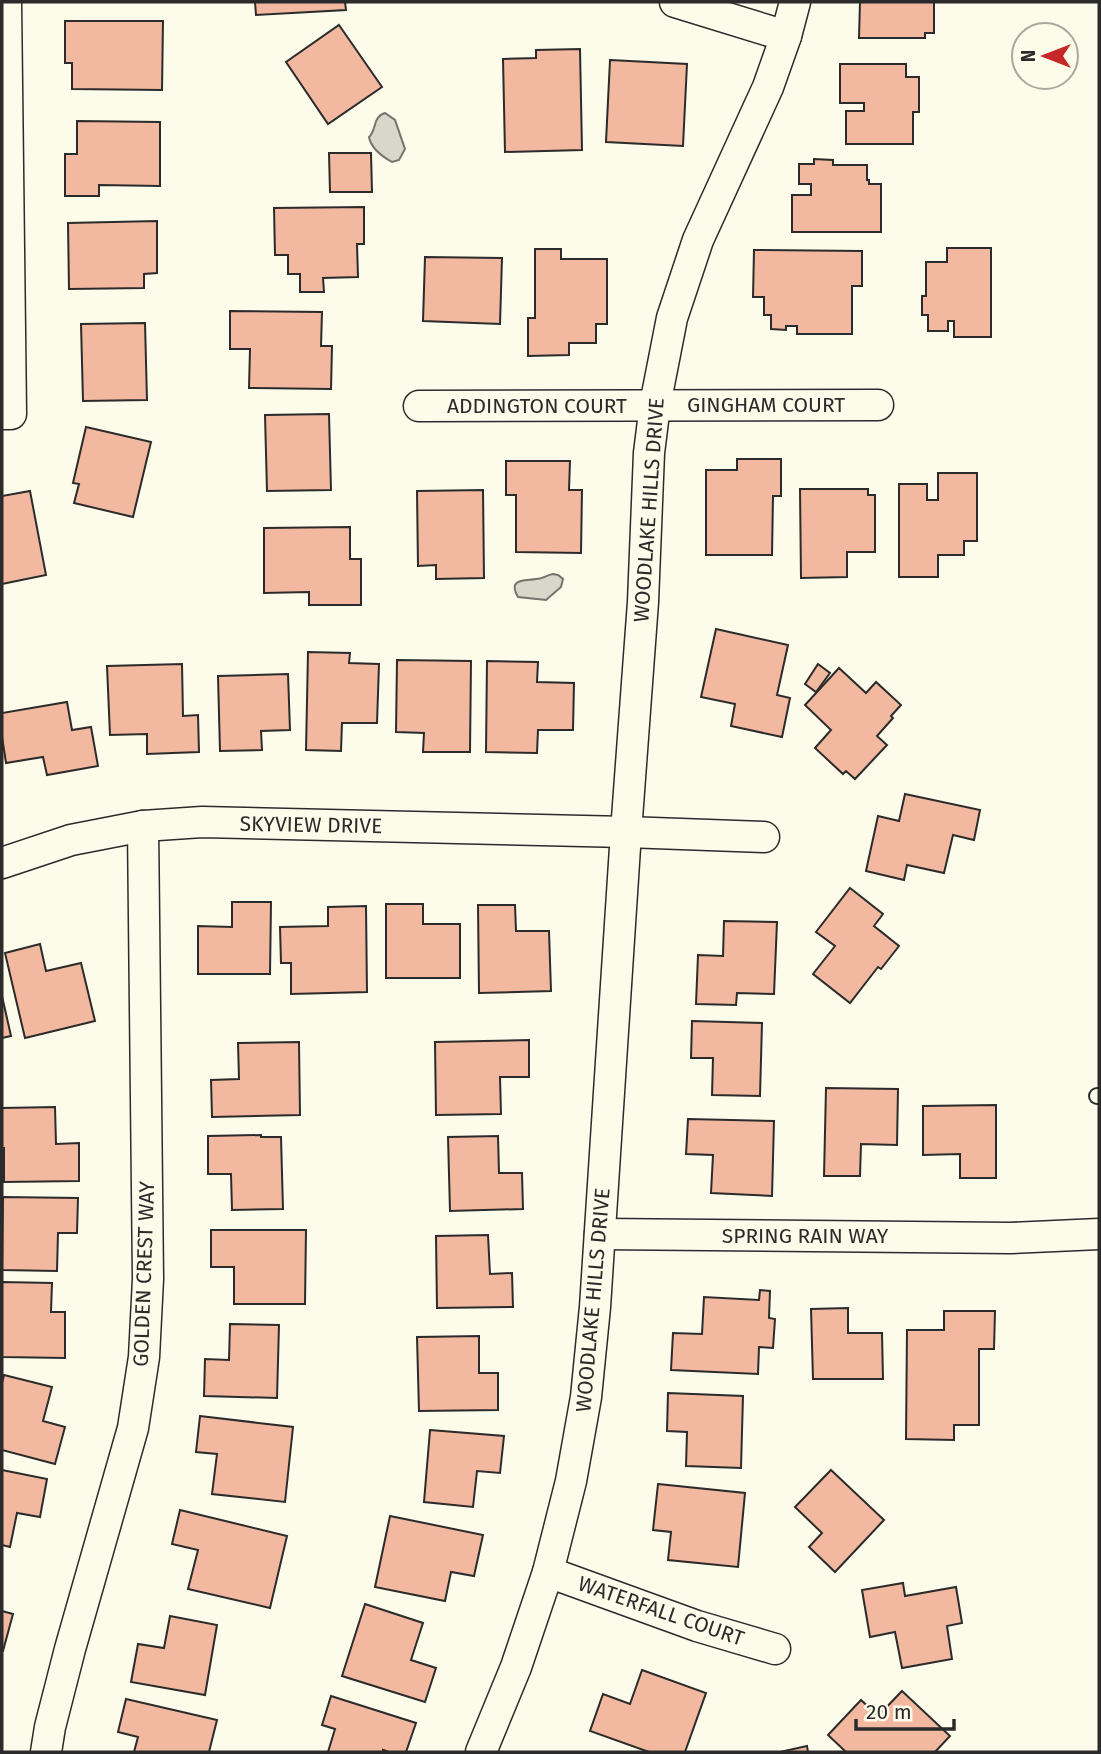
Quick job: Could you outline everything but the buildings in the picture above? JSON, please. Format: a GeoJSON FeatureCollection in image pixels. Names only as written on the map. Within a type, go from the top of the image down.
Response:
{"type":"FeatureCollection","features":[{"type":"Feature","properties":{"kind":"street"},"geometry":{"type":"LineString","coordinates":[[2,414],[11,414],[6,2]]}},
{"type":"Feature","properties":{"kind":"street"},"geometry":{"type":"LineString","coordinates":[[675,2],[786,36]]}},
{"type":"Feature","properties":{"kind":"street","name":"WOODLAKE HILLS DRIVE"},"geometry":{"type":"LineString","coordinates":[[481,1752],[516,1667],[548,1573],[571,1482],[586,1397],[595,1307],[654,405],[673,318],[698,240],[768,88],[795,2]]}},
{"type":"Feature","properties":{"kind":"street","name":"GINGHAM COURT"},"geometry":{"type":"LineString","coordinates":[[654,405],[878,405]]}},
{"type":"Feature","properties":{"kind":"street","name":"ADDINGTON COURT"},"geometry":{"type":"LineString","coordinates":[[419,407],[654,405]]}},
{"type":"Feature","properties":{"kind":"street","name":"SKYVIEW DRIVE"},"geometry":{"type":"LineString","coordinates":[[2,863],[71,839],[143,826],[202,822],[626,832]]}},
{"type":"Feature","properties":{"kind":"street","name":"GOLDEN CREST WAY"},"geometry":{"type":"LineString","coordinates":[[46,1752],[70,1649],[133,1428],[144,1357],[148,1279],[143,826]]}},
{"type":"Feature","properties":{"kind":"street"},"geometry":{"type":"LineString","coordinates":[[626,832],[764,837]]}},
{"type":"Feature","properties":{"kind":"street","name":"SPRING RAIN WAY"},"geometry":{"type":"LineString","coordinates":[[600,1234],[1010,1238],[1099,1234]]}},
{"type":"Feature","properties":{"kind":"street","name":"WATERFALL COURT"},"geometry":{"type":"LineString","coordinates":[[548,1573],[697,1626],[775,1649]]}},
{"type":"Feature","properties":{"kind":"shaded area"},"geometry":{"type":"Polygon","coordinates":[[[385,113],[395,120],[405,149],[399,160],[392,162],[381,155],[369,137],[378,117],[385,113]]]}},
{"type":"Feature","properties":{"kind":"shaded area"},"geometry":{"type":"Polygon","coordinates":[[[553,574],[563,579],[561,587],[546,600],[518,597],[515,591],[516,583],[553,574]]]}}]}
